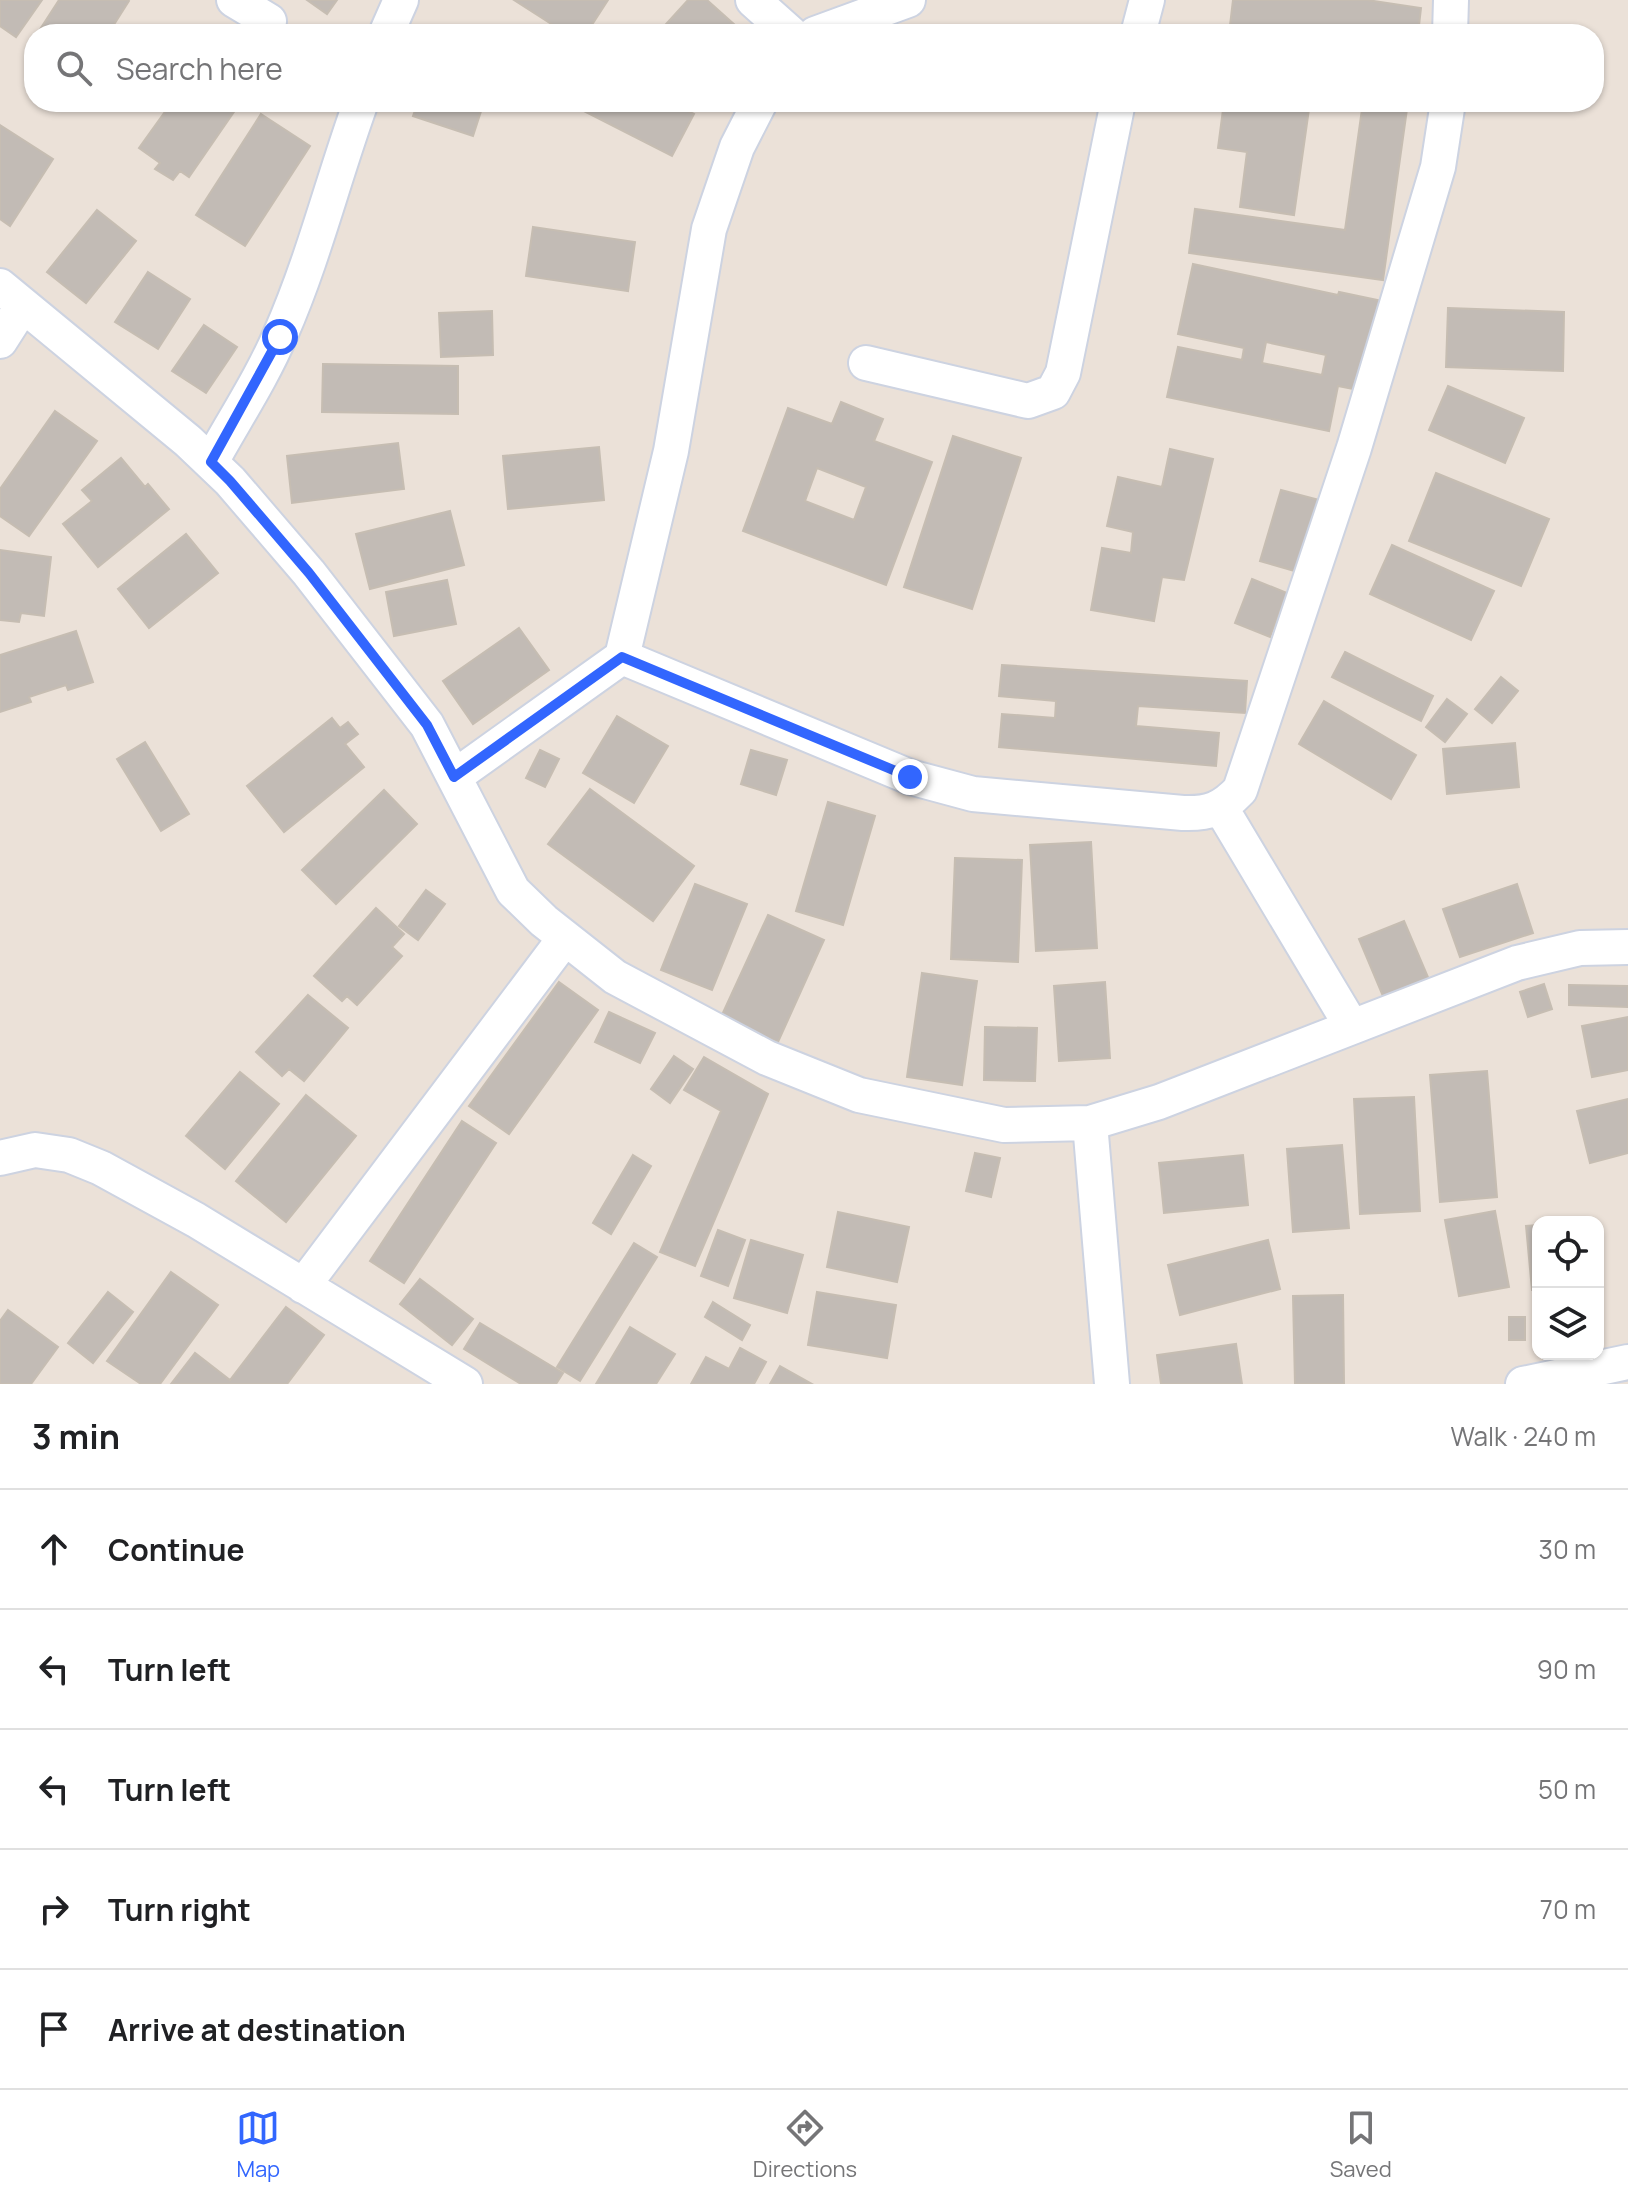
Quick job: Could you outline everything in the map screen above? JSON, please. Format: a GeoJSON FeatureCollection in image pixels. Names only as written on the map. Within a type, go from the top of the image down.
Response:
{"type":"FeatureCollection","features":[{"type":"Feature","properties":{"kind":"street"},"geometry":{"type":"LineString","coordinates":[[234,0],[269,21]]}},
{"type":"Feature","properties":{"kind":"street"},"geometry":{"type":"LineString","coordinates":[[390,24],[401,0]]}},
{"type":"Feature","properties":{"kind":"street"},"geometry":{"type":"LineString","coordinates":[[753,0],[780,24]]}},
{"type":"Feature","properties":{"kind":"street"},"geometry":{"type":"LineString","coordinates":[[842,24],[908,0]]}},
{"type":"Feature","properties":{"kind":"street"},"geometry":{"type":"LineString","coordinates":[[1141,24],[1147,0]]}},
{"type":"Feature","properties":{"kind":"street"},"geometry":{"type":"LineString","coordinates":[[1450,24],[1451,0]]}},
{"type":"Feature","properties":{"kind":"street"},"geometry":{"type":"LineString","coordinates":[[211,462],[280,337],[313,254],[357,112]]}},
{"type":"Feature","properties":{"kind":"street"},"geometry":{"type":"LineString","coordinates":[[454,777],[622,657],[671,451],[709,229],[737,147],[755,112]]}},
{"type":"Feature","properties":{"kind":"street"},"geometry":{"type":"LineString","coordinates":[[866,363],[1028,401],[1053,392],[1063,373],[1116,112]]}},
{"type":"Feature","properties":{"kind":"street"},"geometry":{"type":"LineString","coordinates":[[622,657],[910,777],[973,794],[1183,813],[1203,814],[1221,808],[1240,790],[1354,448],[1438,167],[1446,112]]}},
{"type":"Feature","properties":{"kind":"street"},"geometry":{"type":"LineString","coordinates":[[0,341],[11,296],[188,441],[230,481],[309,573],[427,725],[513,891],[565,938],[615,977],[767,1058],[859,1095],[1004,1125],[1090,1123],[1159,1102],[1517,963],[1580,948],[1628,947]]}},
{"type":"Feature","properties":{"kind":"street"},"geometry":{"type":"LineString","coordinates":[[1221,808],[1352,1027]]}},
{"type":"Feature","properties":{"kind":"street"},"geometry":{"type":"LineString","coordinates":[[303,1286],[565,938]]}},
{"type":"Feature","properties":{"kind":"street"},"geometry":{"type":"LineString","coordinates":[[1090,1123],[1112,1384]]}},
{"type":"Feature","properties":{"kind":"street"},"geometry":{"type":"LineString","coordinates":[[0,1158],[35,1150],[69,1155],[101,1168],[196,1220],[465,1384]]}},
{"type":"Feature","properties":{"kind":"street"},"geometry":{"type":"LineString","coordinates":[[1523,1384],[1628,1362]]}},
{"type":"Feature","properties":{"kind":"building"},"geometry":{"type":"Polygon","coordinates":[[[0,0],[42,0],[16,37],[0,26],[0,0]]]}},
{"type":"Feature","properties":{"kind":"building"},"geometry":{"type":"Polygon","coordinates":[[[59,0],[129,1],[114,24],[43,24],[59,0]]]}},
{"type":"Feature","properties":{"kind":"building"},"geometry":{"type":"Polygon","coordinates":[[[307,0],[337,0],[327,14],[307,0]]]}},
{"type":"Feature","properties":{"kind":"building"},"geometry":{"type":"Polygon","coordinates":[[[514,0],[608,0],[592,24],[551,24],[514,0]]]}},
{"type":"Feature","properties":{"kind":"building"},"geometry":{"type":"Polygon","coordinates":[[[688,0],[707,0],[734,24],[666,24],[688,0]]]}},
{"type":"Feature","properties":{"kind":"building"},"geometry":{"type":"Polygon","coordinates":[[[1233,0],[1367,0],[1421,8],[1419,24],[1230,24],[1233,0]]]}},
{"type":"Feature","properties":{"kind":"building"},"geometry":{"type":"Polygon","coordinates":[[[165,112],[234,112],[189,177],[180,171],[173,180],[155,169],[160,163],[139,148],[165,112]]]}},
{"type":"Feature","properties":{"kind":"building"},"geometry":{"type":"Polygon","coordinates":[[[414,112],[481,112],[473,136],[413,116],[414,112]]]}},
{"type":"Feature","properties":{"kind":"building"},"geometry":{"type":"Polygon","coordinates":[[[586,112],[694,114],[672,156],[586,112]]]}},
{"type":"Feature","properties":{"kind":"building"},"geometry":{"type":"Polygon","coordinates":[[[1223,112],[1309,112],[1294,215],[1240,207],[1247,152],[1218,148],[1223,112]]]}},
{"type":"Feature","properties":{"kind":"building"},"geometry":{"type":"Polygon","coordinates":[[[1362,112],[1407,112],[1383,280],[1189,253],[1195,209],[1345,230],[1362,112]]]}},
{"type":"Feature","properties":{"kind":"building"},"geometry":{"type":"Polygon","coordinates":[[[261,114],[310,146],[245,246],[196,215],[261,114]]]}},
{"type":"Feature","properties":{"kind":"building"},"geometry":{"type":"Polygon","coordinates":[[[0,125],[53,159],[10,226],[0,219],[0,125]]]}},
{"type":"Feature","properties":{"kind":"building"},"geometry":{"type":"Polygon","coordinates":[[[97,210],[136,241],[86,303],[47,272],[97,210]]]}},
{"type":"Feature","properties":{"kind":"building"},"geometry":{"type":"Polygon","coordinates":[[[533,227],[635,242],[628,291],[526,276],[533,227]]]}},
{"type":"Feature","properties":{"kind":"building"},"geometry":{"type":"Polygon","coordinates":[[[1193,264],[1338,295],[1339,292],[1387,302],[1369,392],[1338,386],[1329,431],[1167,397],[1178,347],[1242,360],[1244,348],[1178,334],[1193,264]],[[1266,342],[1262,363],[1322,375],[1326,355],[1266,342]]]}},
{"type":"Feature","properties":{"kind":"building"},"geometry":{"type":"Polygon","coordinates":[[[148,272],[190,299],[158,349],[115,322],[148,272]]]}},
{"type":"Feature","properties":{"kind":"building"},"geometry":{"type":"Polygon","coordinates":[[[1448,308],[1564,312],[1563,371],[1446,367],[1448,308]]]}},
{"type":"Feature","properties":{"kind":"building"},"geometry":{"type":"Polygon","coordinates":[[[492,311],[493,355],[441,357],[439,313],[492,311]]]}},
{"type":"Feature","properties":{"kind":"building"},"geometry":{"type":"Polygon","coordinates":[[[204,325],[237,347],[206,393],[172,371],[204,325]]]}},
{"type":"Feature","properties":{"kind":"building"},"geometry":{"type":"Polygon","coordinates":[[[323,364],[458,366],[458,414],[322,412],[323,364]]]}},
{"type":"Feature","properties":{"kind":"building"},"geometry":{"type":"Polygon","coordinates":[[[1448,386],[1524,418],[1505,463],[1429,430],[1448,386]]]}},
{"type":"Feature","properties":{"kind":"building"},"geometry":{"type":"Polygon","coordinates":[[[841,402],[883,419],[874,441],[932,462],[886,585],[743,531],[788,408],[832,424],[841,402]],[[817,468],[805,501],[854,520],[866,487],[817,468]]]}},
{"type":"Feature","properties":{"kind":"building"},"geometry":{"type":"Polygon","coordinates":[[[55,411],[97,441],[29,536],[0,516],[0,489],[55,411]]]}},
{"type":"Feature","properties":{"kind":"building"},"geometry":{"type":"Polygon","coordinates":[[[953,436],[1021,458],[972,609],[904,587],[953,436]]]}},
{"type":"Feature","properties":{"kind":"building"},"geometry":{"type":"Polygon","coordinates":[[[398,443],[404,489],[292,503],[287,456],[398,443]]]}},
{"type":"Feature","properties":{"kind":"building"},"geometry":{"type":"Polygon","coordinates":[[[599,447],[604,500],[508,509],[503,456],[599,447]]]}},
{"type":"Feature","properties":{"kind":"building"},"geometry":{"type":"Polygon","coordinates":[[[1170,449],[1213,459],[1184,580],[1162,577],[1154,621],[1091,610],[1102,548],[1131,553],[1133,532],[1107,526],[1118,477],[1162,487],[1170,449]]]}},
{"type":"Feature","properties":{"kind":"building"},"geometry":{"type":"Polygon","coordinates":[[[121,458],[169,509],[98,567],[63,524],[92,501],[82,490],[121,458]]]}},
{"type":"Feature","properties":{"kind":"building"},"geometry":{"type":"Polygon","coordinates":[[[1436,473],[1549,519],[1521,586],[1409,541],[1436,473]]]}},
{"type":"Feature","properties":{"kind":"building"},"geometry":{"type":"Polygon","coordinates":[[[1281,490],[1319,500],[1298,572],[1260,561],[1281,490]]]}},
{"type":"Feature","properties":{"kind":"building"},"geometry":{"type":"Polygon","coordinates":[[[450,511],[464,565],[370,589],[356,534],[450,511]]]}},
{"type":"Feature","properties":{"kind":"building"},"geometry":{"type":"Polygon","coordinates":[[[186,534],[218,573],[149,628],[118,589],[186,534]]]}},
{"type":"Feature","properties":{"kind":"building"},"geometry":{"type":"Polygon","coordinates":[[[1392,545],[1494,591],[1471,640],[1370,594],[1392,545]]]}},
{"type":"Feature","properties":{"kind":"building"},"geometry":{"type":"Polygon","coordinates":[[[0,550],[51,557],[44,616],[21,613],[19,622],[0,620],[0,550]]]}},
{"type":"Feature","properties":{"kind":"building"},"geometry":{"type":"Polygon","coordinates":[[[1252,579],[1287,593],[1270,637],[1235,623],[1252,579]]]}},
{"type":"Feature","properties":{"kind":"building"},"geometry":{"type":"Polygon","coordinates":[[[447,580],[456,624],[394,636],[386,592],[447,580]]]}},
{"type":"Feature","properties":{"kind":"building"},"geometry":{"type":"Polygon","coordinates":[[[519,628],[549,670],[473,724],[443,681],[519,628]]]}},
{"type":"Feature","properties":{"kind":"building"},"geometry":{"type":"Polygon","coordinates":[[[76,631],[93,682],[68,690],[66,685],[29,697],[31,702],[0,712],[0,655],[76,631]]]}},
{"type":"Feature","properties":{"kind":"building"},"geometry":{"type":"Polygon","coordinates":[[[1345,652],[1433,696],[1421,721],[1332,677],[1345,652]]]}},
{"type":"Feature","properties":{"kind":"building"},"geometry":{"type":"Polygon","coordinates":[[[1002,665],[1247,681],[1245,713],[1138,706],[1136,726],[1219,733],[1216,766],[999,747],[1002,714],[1055,718],[1056,701],[999,696],[1002,665]]]}},
{"type":"Feature","properties":{"kind":"building"},"geometry":{"type":"Polygon","coordinates":[[[1501,677],[1518,691],[1492,723],[1475,709],[1501,677]]]}},
{"type":"Feature","properties":{"kind":"building"},"geometry":{"type":"Polygon","coordinates":[[[1447,699],[1467,714],[1445,742],[1426,727],[1447,699]]]}},
{"type":"Feature","properties":{"kind":"building"},"geometry":{"type":"Polygon","coordinates":[[[1324,701],[1416,755],[1391,799],[1299,744],[1324,701]]]}},
{"type":"Feature","properties":{"kind":"building"},"geometry":{"type":"Polygon","coordinates":[[[617,716],[668,746],[634,803],[583,773],[617,716]]]}},
{"type":"Feature","properties":{"kind":"building"},"geometry":{"type":"Polygon","coordinates":[[[332,718],[340,728],[348,722],[358,734],[345,744],[364,767],[284,832],[247,786],[332,718]]]}},
{"type":"Feature","properties":{"kind":"building"},"geometry":{"type":"Polygon","coordinates":[[[145,742],[189,814],[161,831],[117,759],[145,742]]]}},
{"type":"Feature","properties":{"kind":"building"},"geometry":{"type":"Polygon","coordinates":[[[1515,743],[1519,787],[1447,794],[1443,749],[1515,743]]]}},
{"type":"Feature","properties":{"kind":"building"},"geometry":{"type":"Polygon","coordinates":[[[540,750],[559,759],[545,787],[526,778],[540,750]]]}},
{"type":"Feature","properties":{"kind":"building"},"geometry":{"type":"Polygon","coordinates":[[[751,750],[787,760],[776,795],[741,784],[751,750]]]}},
{"type":"Feature","properties":{"kind":"building"},"geometry":{"type":"Polygon","coordinates":[[[590,789],[694,866],[653,921],[548,844],[590,789]]]}},
{"type":"Feature","properties":{"kind":"building"},"geometry":{"type":"Polygon","coordinates":[[[384,790],[417,824],[336,904],[302,870],[384,790]]]}},
{"type":"Feature","properties":{"kind":"building"},"geometry":{"type":"Polygon","coordinates":[[[828,802],[875,816],[843,925],[796,911],[828,802]]]}},
{"type":"Feature","properties":{"kind":"building"},"geometry":{"type":"Polygon","coordinates":[[[1091,842],[1097,948],[1036,951],[1030,845],[1091,842]]]}},
{"type":"Feature","properties":{"kind":"building"},"geometry":{"type":"Polygon","coordinates":[[[955,858],[1022,860],[1018,962],[951,959],[955,858]]]}},
{"type":"Feature","properties":{"kind":"building"},"geometry":{"type":"Polygon","coordinates":[[[695,884],[747,904],[712,990],[661,970],[695,884]]]}},
{"type":"Feature","properties":{"kind":"building"},"geometry":{"type":"Polygon","coordinates":[[[1517,884],[1533,933],[1460,957],[1443,909],[1517,884]]]}},
{"type":"Feature","properties":{"kind":"building"},"geometry":{"type":"Polygon","coordinates":[[[426,890],[445,904],[418,940],[399,926],[426,890]]]}},
{"type":"Feature","properties":{"kind":"building"},"geometry":{"type":"Polygon","coordinates":[[[376,908],[404,934],[392,947],[402,956],[357,1005],[347,996],[342,1001],[314,976],[376,908]]]}},
{"type":"Feature","properties":{"kind":"building"},"geometry":{"type":"Polygon","coordinates":[[[768,915],[824,940],[778,1042],[721,1017],[768,915]]]}},
{"type":"Feature","properties":{"kind":"building"},"geometry":{"type":"Polygon","coordinates":[[[1404,921],[1430,982],[1385,1001],[1359,939],[1404,921]]]}},
{"type":"Feature","properties":{"kind":"building"},"geometry":{"type":"Polygon","coordinates":[[[922,973],[977,981],[962,1085],[907,1077],[922,973]]]}},
{"type":"Feature","properties":{"kind":"building"},"geometry":{"type":"Polygon","coordinates":[[[559,982],[598,1010],[509,1134],[469,1106],[559,982]]]}},
{"type":"Feature","properties":{"kind":"building"},"geometry":{"type":"Polygon","coordinates":[[[1105,982],[1110,1058],[1059,1061],[1054,986],[1105,982]]]}},
{"type":"Feature","properties":{"kind":"building"},"geometry":{"type":"Polygon","coordinates":[[[1544,984],[1552,1009],[1528,1017],[1520,992],[1544,984]]]}},
{"type":"Feature","properties":{"kind":"building"},"geometry":{"type":"Polygon","coordinates":[[[1569,985],[1628,986],[1628,1007],[1569,1005],[1569,985]]]}},
{"type":"Feature","properties":{"kind":"building"},"geometry":{"type":"Polygon","coordinates":[[[308,995],[348,1028],[304,1081],[289,1069],[282,1076],[256,1052],[308,995]]]}},
{"type":"Feature","properties":{"kind":"building"},"geometry":{"type":"Polygon","coordinates":[[[609,1012],[655,1033],[640,1063],[595,1042],[609,1012]]]}},
{"type":"Feature","properties":{"kind":"building"},"geometry":{"type":"Polygon","coordinates":[[[1628,1017],[1628,1070],[1592,1077],[1582,1026],[1628,1017]]]}},
{"type":"Feature","properties":{"kind":"building"},"geometry":{"type":"Polygon","coordinates":[[[985,1027],[1037,1028],[1035,1081],[984,1080],[985,1027]]]}},
{"type":"Feature","properties":{"kind":"building"},"geometry":{"type":"Polygon","coordinates":[[[674,1056],[693,1069],[670,1103],[651,1089],[674,1056]]]}},
{"type":"Feature","properties":{"kind":"building"},"geometry":{"type":"Polygon","coordinates":[[[704,1057],[768,1094],[695,1266],[660,1252],[721,1111],[684,1090],[704,1057]]]}},
{"type":"Feature","properties":{"kind":"building"},"geometry":{"type":"Polygon","coordinates":[[[1487,1071],[1497,1197],[1440,1202],[1430,1075],[1487,1071]]]}},
{"type":"Feature","properties":{"kind":"building"},"geometry":{"type":"Polygon","coordinates":[[[240,1072],[279,1104],[225,1169],[186,1136],[240,1072]]]}},
{"type":"Feature","properties":{"kind":"building"},"geometry":{"type":"Polygon","coordinates":[[[306,1095],[356,1136],[286,1222],[236,1181],[306,1095]]]}},
{"type":"Feature","properties":{"kind":"building"},"geometry":{"type":"Polygon","coordinates":[[[1414,1097],[1420,1211],[1360,1214],[1354,1099],[1414,1097]]]}},
{"type":"Feature","properties":{"kind":"building"},"geometry":{"type":"Polygon","coordinates":[[[1628,1099],[1628,1153],[1590,1163],[1577,1111],[1628,1099]]]}},
{"type":"Feature","properties":{"kind":"building"},"geometry":{"type":"Polygon","coordinates":[[[462,1121],[496,1143],[404,1283],[370,1261],[462,1121]]]}},
{"type":"Feature","properties":{"kind":"building"},"geometry":{"type":"Polygon","coordinates":[[[1342,1145],[1349,1228],[1293,1232],[1287,1149],[1342,1145]]]}},
{"type":"Feature","properties":{"kind":"building"},"geometry":{"type":"Polygon","coordinates":[[[975,1153],[1000,1158],[991,1197],[966,1191],[975,1153]]]}},
{"type":"Feature","properties":{"kind":"building"},"geometry":{"type":"Polygon","coordinates":[[[633,1155],[651,1166],[611,1234],[593,1223],[633,1155]]]}},
{"type":"Feature","properties":{"kind":"building"},"geometry":{"type":"Polygon","coordinates":[[[1243,1155],[1248,1205],[1164,1213],[1159,1163],[1243,1155]]]}},
{"type":"Feature","properties":{"kind":"building"},"geometry":{"type":"Polygon","coordinates":[[[1495,1211],[1509,1287],[1459,1296],[1445,1220],[1495,1211]]]}},
{"type":"Feature","properties":{"kind":"building"},"geometry":{"type":"Polygon","coordinates":[[[838,1212],[909,1227],[897,1282],[827,1267],[838,1212]]]}},
{"type":"Feature","properties":{"kind":"building"},"geometry":{"type":"Polygon","coordinates":[[[1526,1226],[1532,1226],[1532,1290],[1526,1226]]]}},
{"type":"Feature","properties":{"kind":"building"},"geometry":{"type":"Polygon","coordinates":[[[718,1230],[745,1240],[728,1286],[701,1276],[718,1230]]]}},
{"type":"Feature","properties":{"kind":"building"},"geometry":{"type":"Polygon","coordinates":[[[751,1240],[803,1255],[787,1313],[734,1298],[751,1240]]]}},
{"type":"Feature","properties":{"kind":"building"},"geometry":{"type":"Polygon","coordinates":[[[1268,1240],[1280,1289],[1180,1315],[1168,1265],[1268,1240]]]}},
{"type":"Feature","properties":{"kind":"building"},"geometry":{"type":"Polygon","coordinates":[[[634,1243],[657,1257],[580,1381],[557,1367],[634,1243]]]}},
{"type":"Feature","properties":{"kind":"building"},"geometry":{"type":"Polygon","coordinates":[[[171,1272],[218,1305],[160,1384],[141,1384],[107,1361],[171,1272]]]}},
{"type":"Feature","properties":{"kind":"building"},"geometry":{"type":"Polygon","coordinates":[[[420,1279],[473,1319],[452,1345],[400,1304],[420,1279]]]}},
{"type":"Feature","properties":{"kind":"building"},"geometry":{"type":"Polygon","coordinates":[[[108,1292],[133,1312],[93,1363],[68,1343],[108,1292]]]}},
{"type":"Feature","properties":{"kind":"building"},"geometry":{"type":"Polygon","coordinates":[[[817,1292],[896,1305],[887,1358],[808,1345],[817,1292]]]}},
{"type":"Feature","properties":{"kind":"building"},"geometry":{"type":"Polygon","coordinates":[[[1343,1295],[1344,1384],[1295,1384],[1293,1296],[1343,1295]]]}},
{"type":"Feature","properties":{"kind":"building"},"geometry":{"type":"Polygon","coordinates":[[[713,1302],[750,1325],[742,1340],[705,1317],[713,1302]]]}},
{"type":"Feature","properties":{"kind":"building"},"geometry":{"type":"Polygon","coordinates":[[[286,1307],[324,1335],[287,1384],[171,1384],[195,1353],[230,1380],[286,1307]]]}},
{"type":"Feature","properties":{"kind":"building"},"geometry":{"type":"Polygon","coordinates":[[[8,1310],[58,1347],[31,1384],[0,1384],[0,1321],[8,1310]]]}},
{"type":"Feature","properties":{"kind":"building"},"geometry":{"type":"Polygon","coordinates":[[[1509,1317],[1525,1317],[1525,1340],[1509,1340],[1509,1317]]]}},
{"type":"Feature","properties":{"kind":"building"},"geometry":{"type":"Polygon","coordinates":[[[480,1323],[563,1373],[556,1384],[521,1384],[464,1349],[480,1323]]]}},
{"type":"Feature","properties":{"kind":"building"},"geometry":{"type":"Polygon","coordinates":[[[630,1327],[675,1354],[656,1384],[596,1384],[630,1327]]]}},
{"type":"Feature","properties":{"kind":"building"},"geometry":{"type":"Polygon","coordinates":[[[1236,1344],[1242,1384],[1161,1384],[1157,1355],[1236,1344]]]}},
{"type":"Feature","properties":{"kind":"building"},"geometry":{"type":"Polygon","coordinates":[[[740,1348],[766,1362],[754,1384],[691,1384],[706,1357],[729,1369],[740,1348]]]}},
{"type":"Feature","properties":{"kind":"building"},"geometry":{"type":"Polygon","coordinates":[[[780,1366],[812,1384],[770,1384],[780,1366]]]}},
{"type":"Feature","properties":{"kind":"route"},"geometry":{"type":"LineString","coordinates":[[280,337],[211,462],[309,573],[427,725],[454,777],[622,657],[910,777]]}}]}
